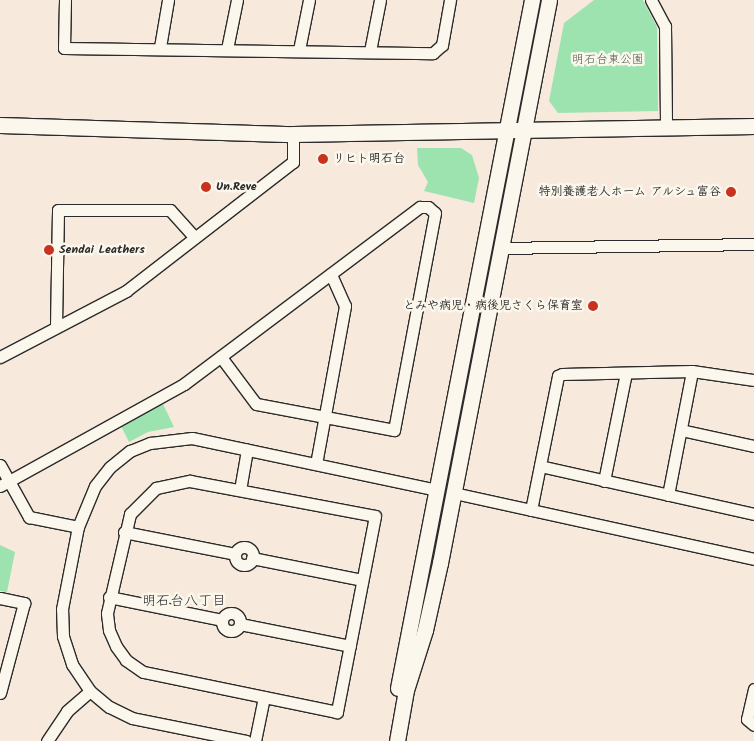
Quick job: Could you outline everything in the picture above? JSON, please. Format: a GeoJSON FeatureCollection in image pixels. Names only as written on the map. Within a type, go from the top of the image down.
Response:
{"type":"FeatureCollection","features":[{"type":"Feature","properties":{"kind":"street"},"geometry":{"type":"LineString","coordinates":[[65,0],[64,48],[160,47],[433,53],[439,49],[450,0]]}},
{"type":"Feature","properties":{"kind":"street"},"geometry":{"type":"LineString","coordinates":[[160,47],[168,0]]}},
{"type":"Feature","properties":{"kind":"street"},"geometry":{"type":"LineString","coordinates":[[227,49],[237,0]]}},
{"type":"Feature","properties":{"kind":"street"},"geometry":{"type":"LineString","coordinates":[[299,50],[309,0]]}},
{"type":"Feature","properties":{"kind":"street"},"geometry":{"type":"LineString","coordinates":[[370,51],[380,0]]}},
{"type":"Feature","properties":{"kind":"street"},"geometry":{"type":"LineString","coordinates":[[388,741],[532,0]]}},
{"type":"Feature","properties":{"kind":"street"},"geometry":{"type":"LineString","coordinates":[[397,741],[406,690],[425,630],[454,493],[548,0]]}},
{"type":"Feature","properties":{"kind":"street"},"geometry":{"type":"LineString","coordinates":[[651,0],[664,26],[666,127]]}},
{"type":"Feature","properties":{"kind":"street"},"geometry":{"type":"LineString","coordinates":[[0,125],[294,134],[754,126]]}},
{"type":"Feature","properties":{"kind":"street"},"geometry":{"type":"LineString","coordinates":[[0,357],[126,291],[293,162],[294,134]]}},
{"type":"Feature","properties":{"kind":"street"},"geometry":{"type":"LineString","coordinates":[[5,484],[184,384],[420,207],[428,206],[435,213],[394,430],[256,404],[221,357]]}},
{"type":"Feature","properties":{"kind":"street"},"geometry":{"type":"LineString","coordinates":[[56,326],[58,210],[170,210],[194,237]]}},
{"type":"Feature","properties":{"kind":"street"},"geometry":{"type":"LineString","coordinates":[[500,248],[754,244]]}},
{"type":"Feature","properties":{"kind":"street"},"geometry":{"type":"LineString","coordinates":[[316,464],[345,306],[331,274]]}},
{"type":"Feature","properties":{"kind":"street"},"geometry":{"type":"LineString","coordinates":[[532,510],[558,376],[692,371],[754,380]]}},
{"type":"Feature","properties":{"kind":"street"},"geometry":{"type":"LineString","coordinates":[[668,495],[692,371]]}},
{"type":"Feature","properties":{"kind":"street"},"geometry":{"type":"LineString","coordinates":[[604,481],[626,373]]}},
{"type":"Feature","properties":{"kind":"street"},"geometry":{"type":"LineString","coordinates":[[682,430],[754,446]]}},
{"type":"Feature","properties":{"kind":"street"},"geometry":{"type":"LineString","coordinates":[[246,741],[191,736],[132,718],[109,707],[90,691],[72,664],[63,636],[62,609],[78,527],[95,486],[110,467],[130,451],[150,443],[192,438],[437,490]]}},
{"type":"Feature","properties":{"kind":"street"},"geometry":{"type":"LineString","coordinates":[[240,490],[248,450]]}},
{"type":"Feature","properties":{"kind":"street"},"geometry":{"type":"LineString","coordinates":[[0,464],[5,484],[29,517],[78,527]]}},
{"type":"Feature","properties":{"kind":"street"},"geometry":{"type":"LineString","coordinates":[[540,466],[754,514]]}},
{"type":"Feature","properties":{"kind":"street"},"geometry":{"type":"LineString","coordinates":[[190,481],[375,516],[337,712],[142,672],[126,660],[112,638],[107,613],[124,532],[130,514],[141,500],[156,488],[172,482],[190,481]]}},
{"type":"Feature","properties":{"kind":"street"},"geometry":{"type":"LineString","coordinates":[[454,493],[754,559]]}},
{"type":"Feature","properties":{"kind":"street"},"geometry":{"type":"LineString","coordinates":[[124,532],[235,554],[237,562],[242,565],[247,565],[252,558],[362,580]]}},
{"type":"Feature","properties":{"kind":"street"},"geometry":{"type":"LineString","coordinates":[[109,597],[222,620],[231,613],[239,618],[240,624],[350,646]]}},
{"type":"Feature","properties":{"kind":"street"},"geometry":{"type":"LineString","coordinates":[[0,598],[24,603],[0,692]]}},
{"type":"Feature","properties":{"kind":"street"},"geometry":{"type":"LineString","coordinates":[[754,689],[747,719],[754,725]]}},
{"type":"Feature","properties":{"kind":"street"},"geometry":{"type":"LineString","coordinates":[[48,741],[66,711],[90,691]]}},
{"type":"Feature","properties":{"kind":"street"},"geometry":{"type":"LineString","coordinates":[[255,741],[264,697]]}},
{"type":"Feature","properties":{"kind":"green space","name":"明石台東公園"},"geometry":{"type":"Polygon","coordinates":[[[594,0],[643,0],[657,27],[658,111],[558,113],[549,101],[564,23],[594,0]]]}},
{"type":"Feature","properties":{"kind":"green space"},"geometry":{"type":"Polygon","coordinates":[[[417,148],[461,148],[472,155],[479,178],[474,203],[424,191],[428,182],[418,165],[417,148]]]}},
{"type":"Feature","properties":{"kind":"green space"},"geometry":{"type":"Polygon","coordinates":[[[163,404],[174,427],[148,432],[129,442],[121,426],[163,404]]]}},
{"type":"Feature","properties":{"kind":"green space"},"geometry":{"type":"Polygon","coordinates":[[[0,545],[15,552],[7,592],[0,591],[0,545]]]}},
{"type":"Feature","properties":{"kind":"place","name":"リヒト明石台"},"geometry":{"type":"Point","coordinates":[323,159]}},
{"type":"Feature","properties":{"kind":"place","name":"Un.Reve"},"geometry":{"type":"Point","coordinates":[206,187]}},
{"type":"Feature","properties":{"kind":"place","name":"特別養護老人ホーム アルシュ富谷"},"geometry":{"type":"Point","coordinates":[731,192]}},
{"type":"Feature","properties":{"kind":"place","name":"Sendai Leathers"},"geometry":{"type":"Point","coordinates":[49,250]}},
{"type":"Feature","properties":{"kind":"place","name":"とみや病児・病後児さくら保育室"},"geometry":{"type":"Point","coordinates":[593,306]}},
{"type":"Feature","properties":{"kind":"district","name":"明石台八丁目"},"geometry":{"type":"Point","coordinates":[184,601]}}]}
